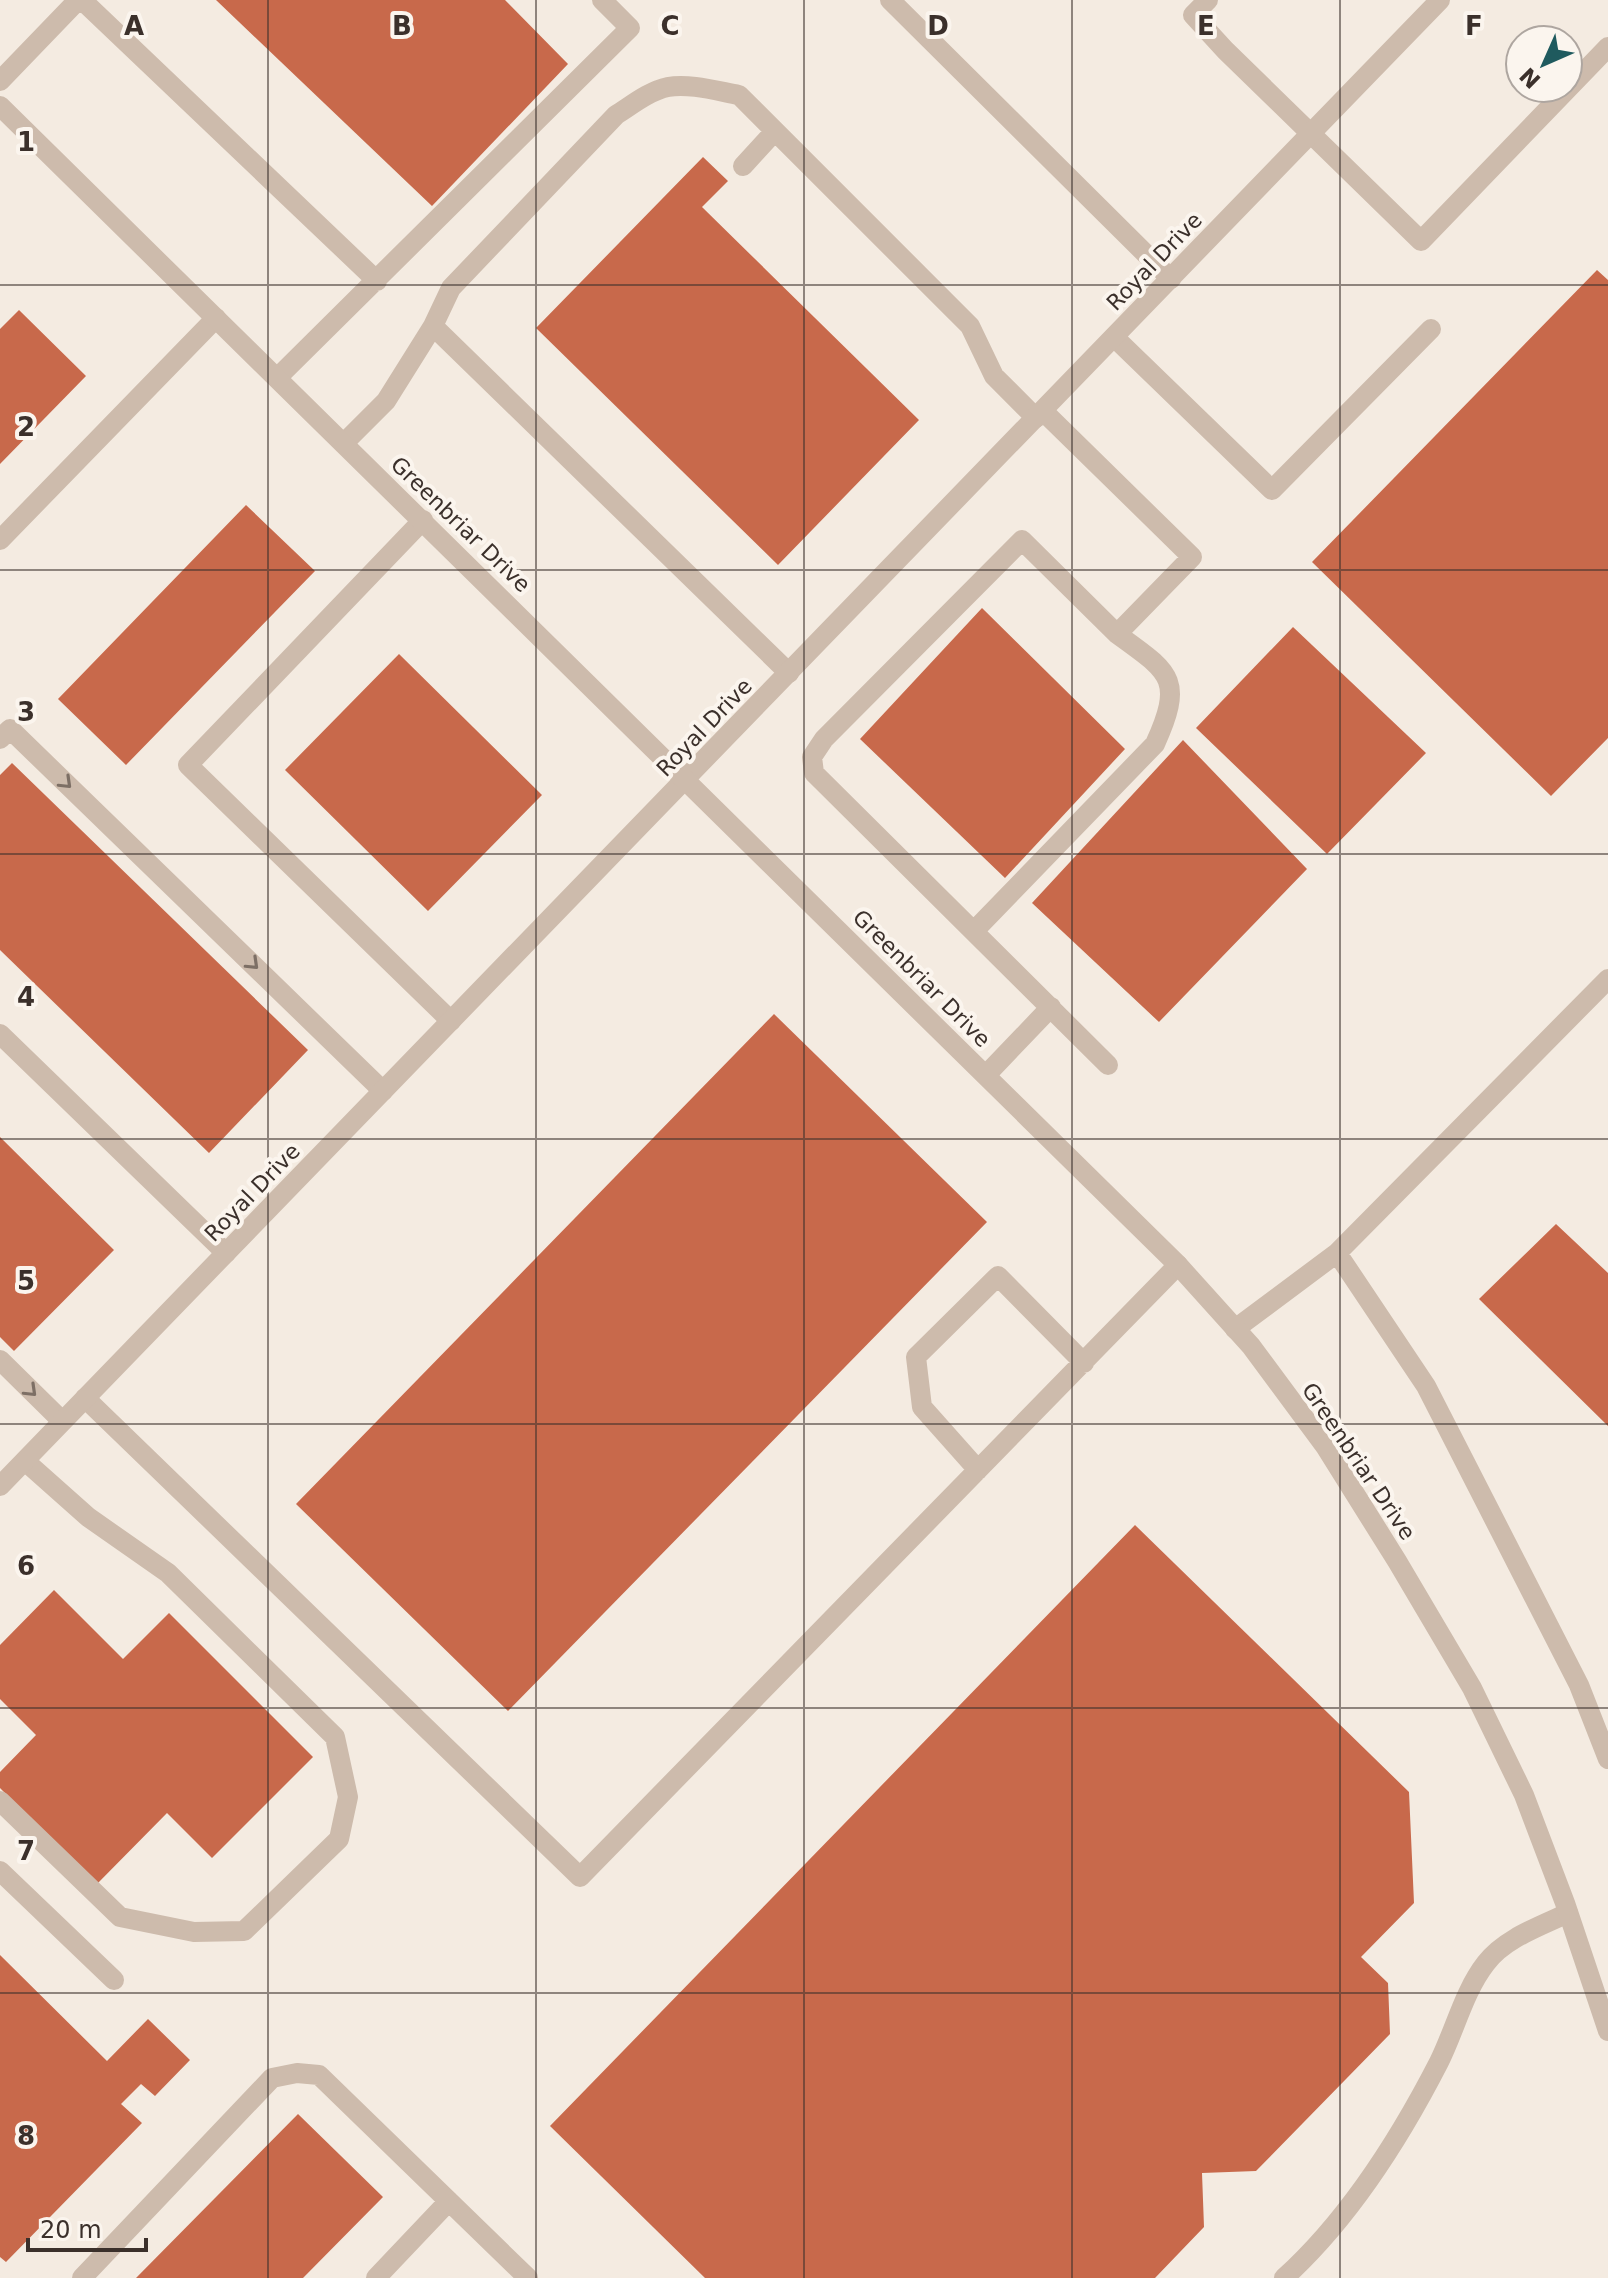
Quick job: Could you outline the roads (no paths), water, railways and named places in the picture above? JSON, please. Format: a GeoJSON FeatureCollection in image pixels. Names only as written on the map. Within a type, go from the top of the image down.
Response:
{"type":"FeatureCollection","features":[{"type":"Feature","properties":{"kind":"street"},"geometry":{"type":"LineString","coordinates":[[0,81],[80,0],[377,281]]}},
{"type":"Feature","properties":{"kind":"street"},"geometry":{"type":"LineString","coordinates":[[277,378],[630,28],[602,0]]}},
{"type":"Feature","properties":{"kind":"street"},"geometry":{"type":"LineString","coordinates":[[890,0],[1171,279]]}},
{"type":"Feature","properties":{"kind":"street"},"geometry":{"type":"LineString","coordinates":[[1208,0],[1186,7],[1310,134],[1421,241],[1608,47]]}},
{"type":"Feature","properties":{"kind":"street","name":"Royal Drive"},"geometry":{"type":"LineString","coordinates":[[0,1486],[1440,0]]}},
{"type":"Feature","properties":{"kind":"street"},"geometry":{"type":"LineString","coordinates":[[344,443],[386,401],[433,326],[451,288],[616,115],[642,98],[668,87],[739,95],[970,326],[994,376],[1192,557],[1117,634]]}},
{"type":"Feature","properties":{"kind":"street","name":"Greenbriar Drive"},"geometry":{"type":"LineString","coordinates":[[0,106],[1178,1265],[1235,1329],[1325,1446],[1472,1688],[1524,1795],[1608,2031]]}},
{"type":"Feature","properties":{"kind":"street"},"geometry":{"type":"LineString","coordinates":[[743,166],[775,131]]}},
{"type":"Feature","properties":{"kind":"street"},"geometry":{"type":"LineString","coordinates":[[0,540],[216,318]]}},
{"type":"Feature","properties":{"kind":"street"},"geometry":{"type":"LineString","coordinates":[[433,326],[789,673]]}},
{"type":"Feature","properties":{"kind":"street"},"geometry":{"type":"LineString","coordinates":[[1114,337],[1272,490],[1431,329]]}},
{"type":"Feature","properties":{"kind":"street"},"geometry":{"type":"LineString","coordinates":[[423,520],[188,765],[451,1021]]}},
{"type":"Feature","properties":{"kind":"street"},"geometry":{"type":"LineString","coordinates":[[974,931],[1155,744],[1169,714],[1169,679],[1159,665],[1117,634],[1022,540],[824,739],[812,757],[814,773],[1108,1065]]}},
{"type":"Feature","properties":{"kind":"street"},"geometry":{"type":"LineString","coordinates":[[5,734],[383,1091]]}},
{"type":"Feature","properties":{"kind":"street"},"geometry":{"type":"LineString","coordinates":[[1235,1329],[1337,1253],[1608,979]]}},
{"type":"Feature","properties":{"kind":"street"},"geometry":{"type":"LineString","coordinates":[[986,1075],[1051,1007]]}},
{"type":"Feature","properties":{"kind":"street"},"geometry":{"type":"LineString","coordinates":[[0,1034],[226,1253]]}},
{"type":"Feature","properties":{"kind":"street"},"geometry":{"type":"LineString","coordinates":[[1337,1253],[1426,1386],[1579,1685],[1608,1759]]}},
{"type":"Feature","properties":{"kind":"street"},"geometry":{"type":"LineString","coordinates":[[85,1398],[580,1877],[1178,1265]]}},
{"type":"Feature","properties":{"kind":"street"},"geometry":{"type":"LineString","coordinates":[[978,1470],[922,1407],[916,1357],[998,1276],[1084,1363]]}},
{"type":"Feature","properties":{"kind":"street"},"geometry":{"type":"LineString","coordinates":[[0,1360],[62,1421]]}},
{"type":"Feature","properties":{"kind":"street"},"geometry":{"type":"LineString","coordinates":[[0,1801],[120,1917],[194,1932],[244,1931],[339,1839],[348,1797],[335,1737],[168,1573],[88,1517],[25,1461]]}},
{"type":"Feature","properties":{"kind":"street"},"geometry":{"type":"LineString","coordinates":[[0,1871],[114,1980]]}},
{"type":"Feature","properties":{"kind":"street"},"geometry":{"type":"LineString","coordinates":[[1284,2278],[1354,2201],[1386,2151],[1439,2061],[1486,1962],[1511,1942],[1568,1913]]}},
{"type":"Feature","properties":{"kind":"street"},"geometry":{"type":"LineString","coordinates":[[82,2278],[272,2078],[297,2073],[319,2075],[528,2278]]}},
{"type":"Feature","properties":{"kind":"street"},"geometry":{"type":"LineString","coordinates":[[376,2278],[449,2201]]}}]}
